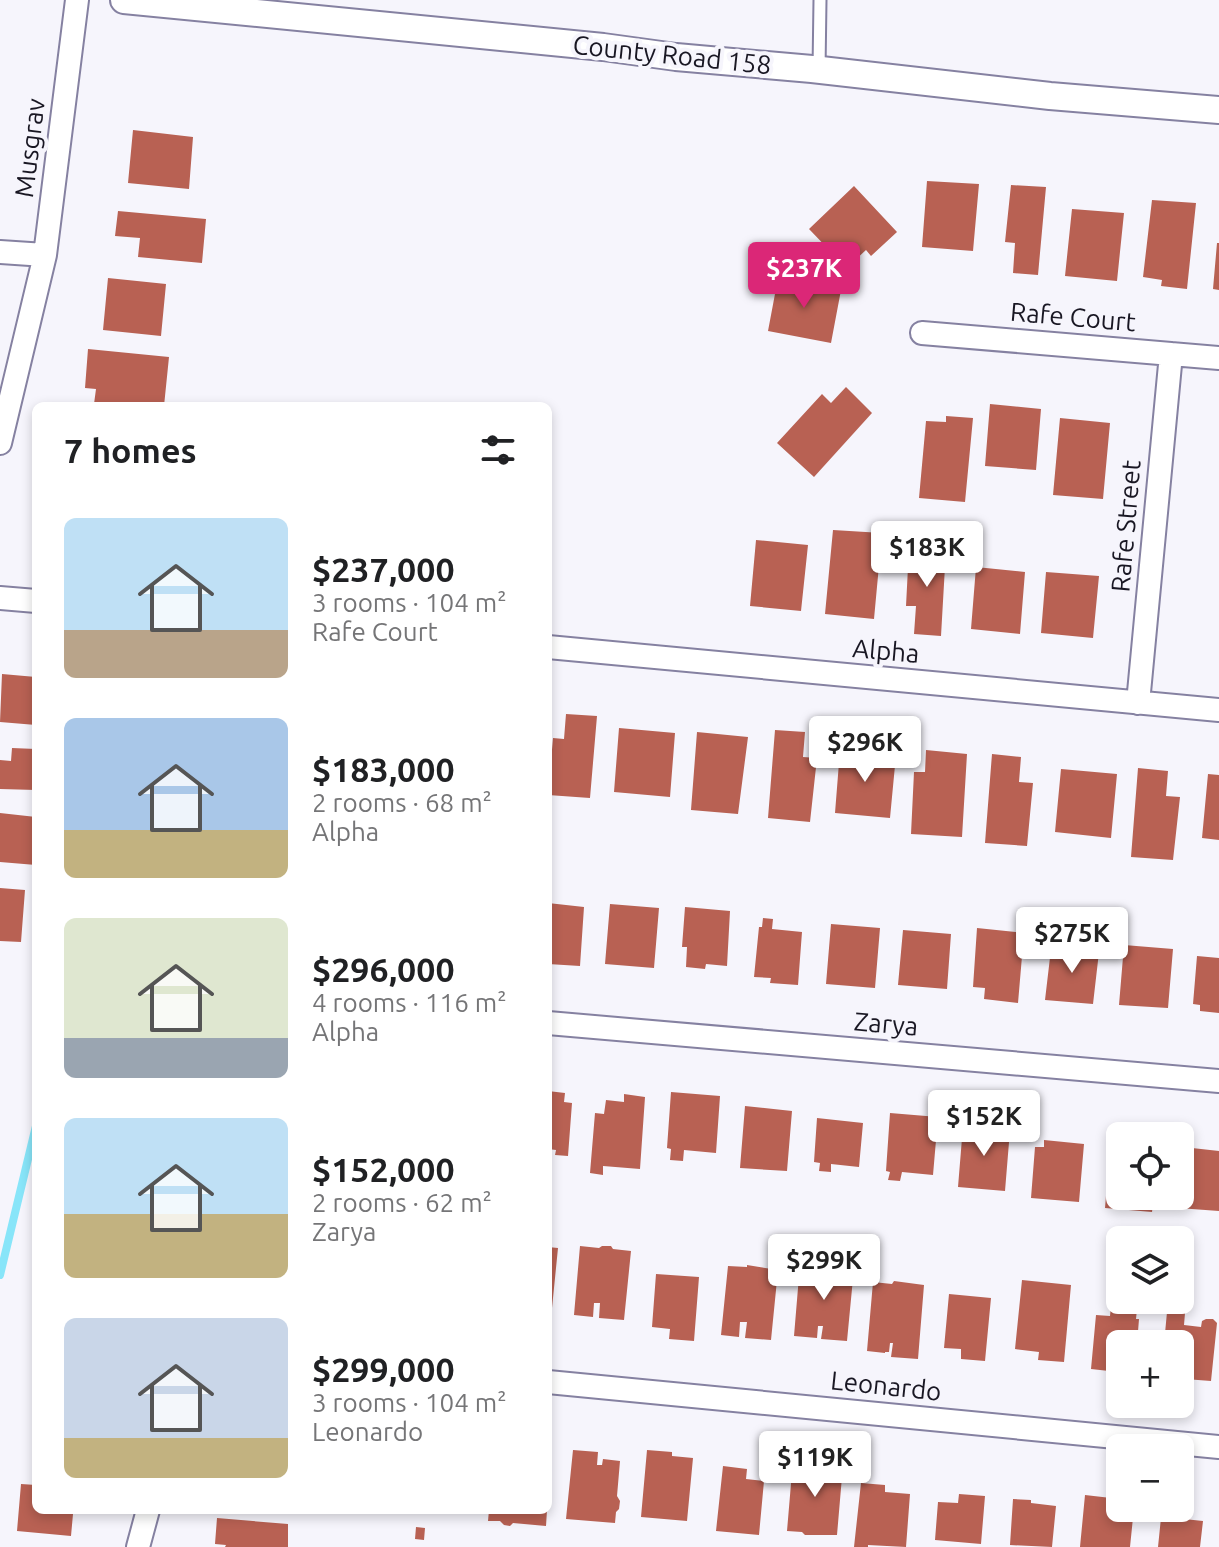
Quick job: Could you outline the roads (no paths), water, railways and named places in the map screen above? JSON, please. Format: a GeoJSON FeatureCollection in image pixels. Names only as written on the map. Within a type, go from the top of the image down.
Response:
{"type":"FeatureCollection","features":[{"type":"Feature","properties":{"kind":"street","name":"Musgrav"},"geometry":{"type":"LineString","coordinates":[[0,443],[45,255],[77,0]]}},
{"type":"Feature","properties":{"kind":"street","name":"County Road 158"},"geometry":{"type":"LineString","coordinates":[[124,0],[1050,96],[1219,110]]}},
{"type":"Feature","properties":{"kind":"street"},"geometry":{"type":"LineString","coordinates":[[0,252],[45,255]]}},
{"type":"Feature","properties":{"kind":"street","name":"Rafe Court"},"geometry":{"type":"LineString","coordinates":[[922,333],[1219,358]]}},
{"type":"Feature","properties":{"kind":"street","name":"Rafe Street"},"geometry":{"type":"LineString","coordinates":[[1138,703],[1171,354]]}},
{"type":"Feature","properties":{"kind":"street"},"geometry":{"type":"LineString","coordinates":[[0,598],[32,601]]}},
{"type":"Feature","properties":{"kind":"street","name":"Alpha"},"geometry":{"type":"LineString","coordinates":[[552,647],[1219,710]]}},
{"type":"Feature","properties":{"kind":"street","name":"Zarya"},"geometry":{"type":"LineString","coordinates":[[552,1023],[1219,1081]]}},
{"type":"Feature","properties":{"kind":"street","name":"Leonardo"},"geometry":{"type":"LineString","coordinates":[[552,1382],[1219,1447]]}},
{"type":"Feature","properties":{"kind":"street"},"geometry":{"type":"LineString","coordinates":[[138,1547],[147,1514]]}},
{"type":"Feature","properties":{"kind":"lane"},"geometry":{"type":"LineString","coordinates":[[819,70],[820,0]]}},
{"type":"Feature","properties":{"kind":"waterway"},"geometry":{"type":"LineString","coordinates":[[0,1275],[32,1143]]}}]}
